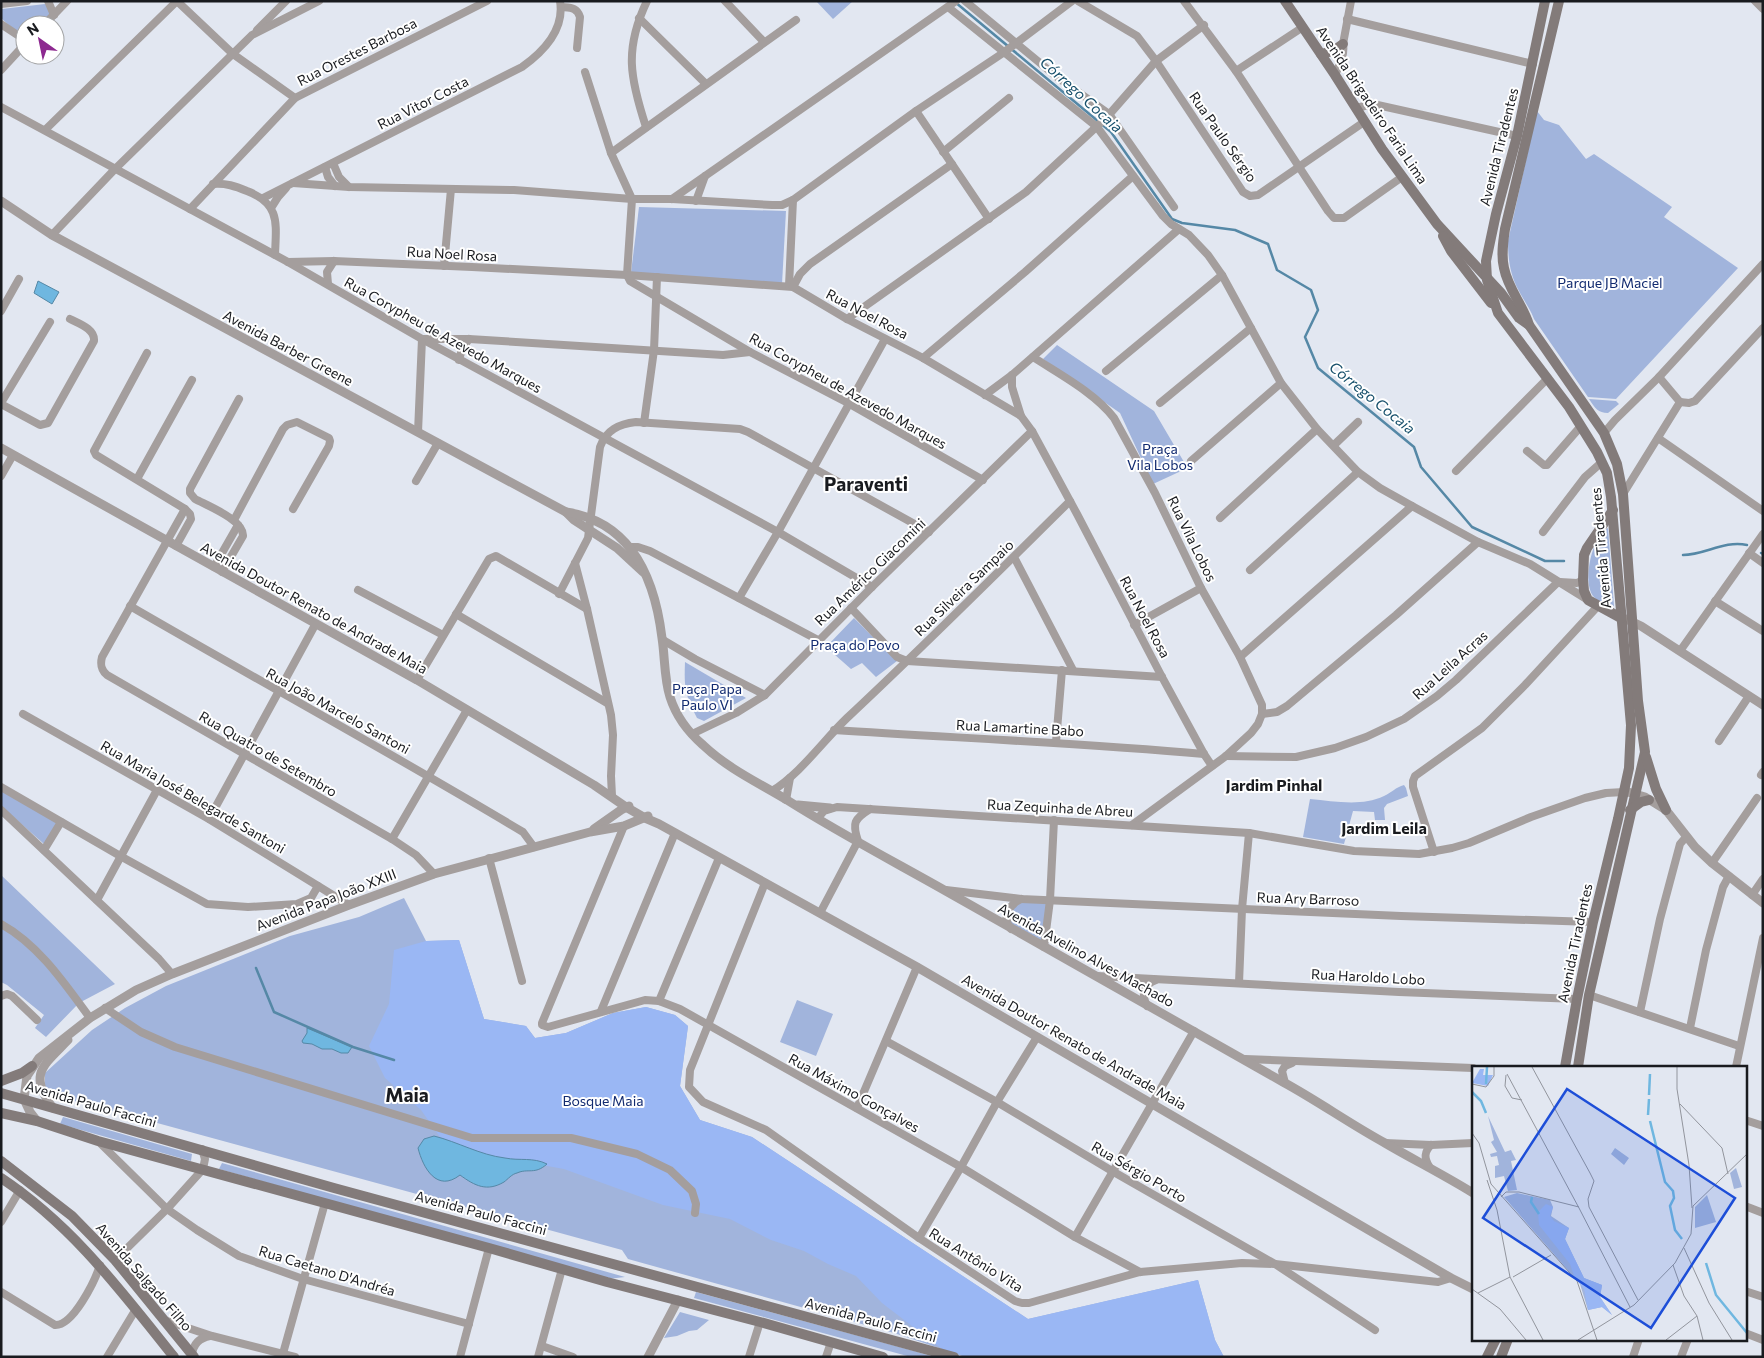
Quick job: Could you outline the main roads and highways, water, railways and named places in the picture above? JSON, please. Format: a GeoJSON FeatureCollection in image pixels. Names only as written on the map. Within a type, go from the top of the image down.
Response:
{"type":"FeatureCollection","features":[{"type":"Feature","properties":{"kind":"main road","name":"Avenida Brigadeiro Faria Lima"},"geometry":{"type":"LineString","coordinates":[[1285,1],[1364,122],[1437,224],[1500,293],[1519,318],[1530,325]]}},
{"type":"Feature","properties":{"kind":"main road","name":"Avenida Tiradentes"},"geometry":{"type":"LineString","coordinates":[[1546,1],[1517,136],[1496,214],[1486,261],[1487,280],[1498,313],[1548,378],[1581,426],[1602,462],[1609,483],[1613,510],[1631,725],[1629,768],[1593,922],[1565,1066]]}},
{"type":"Feature","properties":{"kind":"main road","name":"Avenida Tiradentes"},"geometry":{"type":"LineString","coordinates":[[1558,1],[1505,229],[1503,244],[1504,269],[1530,325],[1602,430],[1617,464],[1623,494],[1638,701],[1645,752],[1590,995],[1578,1066]]}},
{"type":"Feature","properties":{"kind":"main road"},"geometry":{"type":"LineString","coordinates":[[1321,54],[1333,51],[1343,44]]}},
{"type":"Feature","properties":{"kind":"main road","name":"Avenida Brigadeiro Faria Lima"},"geometry":{"type":"LineString","coordinates":[[1437,224],[1451,251],[1498,313]]}},
{"type":"Feature","properties":{"kind":"main road"},"geometry":{"type":"LineString","coordinates":[[1613,510],[1587,548],[1584,555],[1583,580],[1584,591],[1588,600],[1621,618]]}},
{"type":"Feature","properties":{"kind":"main road"},"geometry":{"type":"LineString","coordinates":[[1645,752],[1651,776],[1666,810]]}},
{"type":"Feature","properties":{"kind":"main road"},"geometry":{"type":"LineString","coordinates":[[1618,819],[1632,808],[1649,800]]}},
{"type":"Feature","properties":{"kind":"main road"},"geometry":{"type":"LineString","coordinates":[[1,1081],[17,1075],[32,1066]]}},
{"type":"Feature","properties":{"kind":"main road","name":"Avenida Paulo Faccini"},"geometry":{"type":"LineString","coordinates":[[1,1093],[334,1188],[954,1357]]}},
{"type":"Feature","properties":{"kind":"main road"},"geometry":{"type":"LineString","coordinates":[[1,1113],[37,1121],[98,1141],[884,1357]]}},
{"type":"Feature","properties":{"kind":"main road","name":"Avenida Salgado Filho"},"geometry":{"type":"LineString","coordinates":[[3,1164],[72,1216],[115,1260],[193,1356]]}},
{"type":"Feature","properties":{"kind":"main road","name":"Avenida Salgado Filho"},"geometry":{"type":"LineString","coordinates":[[1,1178],[20,1190],[61,1224],[100,1265],[174,1357]]}},
{"type":"Feature","properties":{"kind":"main road"},"geometry":{"type":"LineString","coordinates":[[607,1282],[629,1284],[634,1281],[636,1275],[634,1269]]}},
{"type":"Feature","properties":{"kind":"main road"},"geometry":{"type":"LineString","coordinates":[[678,1300],[686,1292],[697,1287]]}},
{"type":"Feature","properties":{"kind":"main road"},"geometry":{"type":"LineString","coordinates":[[1487,1357],[1496,1340]]}},
{"type":"Feature","properties":{"kind":"main road"},"geometry":{"type":"LineString","coordinates":[[1500,1357],[1508,1340]]}},
{"type":"Feature","properties":{"kind":"waterway","name":"Córrego Cocaia"},"geometry":{"type":"LineString","coordinates":[[955,2],[1111,132],[1172,219],[1182,223],[1235,230],[1268,244],[1277,270],[1311,290],[1318,310],[1305,337],[1318,368],[1414,447],[1421,467],[1472,527],[1545,561],[1564,561]]}},
{"type":"Feature","properties":{"kind":"waterway","name":"Córrego Cocaia"},"geometry":{"type":"LineString","coordinates":[[1683,555],[1699,553],[1730,544],[1747,545]]}},
{"type":"Feature","properties":{"kind":"waterway"},"geometry":{"type":"LineString","coordinates":[[256,968],[274,1012],[353,1047],[394,1060]]}},
{"type":"Feature","properties":{"kind":"district","name":"Paraventi"},"geometry":{"type":"Point","coordinates":[866,484]}},
{"type":"Feature","properties":{"kind":"district","name":"Jardim Pinhal"},"geometry":{"type":"Point","coordinates":[1274,785]}},
{"type":"Feature","properties":{"kind":"district","name":"Jardim Leila"},"geometry":{"type":"Point","coordinates":[1384,828]}},
{"type":"Feature","properties":{"kind":"district","name":"Maia"},"geometry":{"type":"Point","coordinates":[407,1095]}},
{"type":"Feature","properties":{"kind":"park label","name":"Parque JB Maciel"},"geometry":{"type":"Point","coordinates":[1610,283]}},
{"type":"Feature","properties":{"kind":"park label","name":"Praça Vila Lobos"},"geometry":{"type":"Point","coordinates":[1160,458]}},
{"type":"Feature","properties":{"kind":"park label","name":"Praça do Povo"},"geometry":{"type":"Point","coordinates":[855,645]}},
{"type":"Feature","properties":{"kind":"park label","name":"Praça Papa Paulo VI"},"geometry":{"type":"Point","coordinates":[707,698]}},
{"type":"Feature","properties":{"kind":"park label","name":"Bosque Maia"},"geometry":{"type":"Point","coordinates":[603,1101]}}]}
